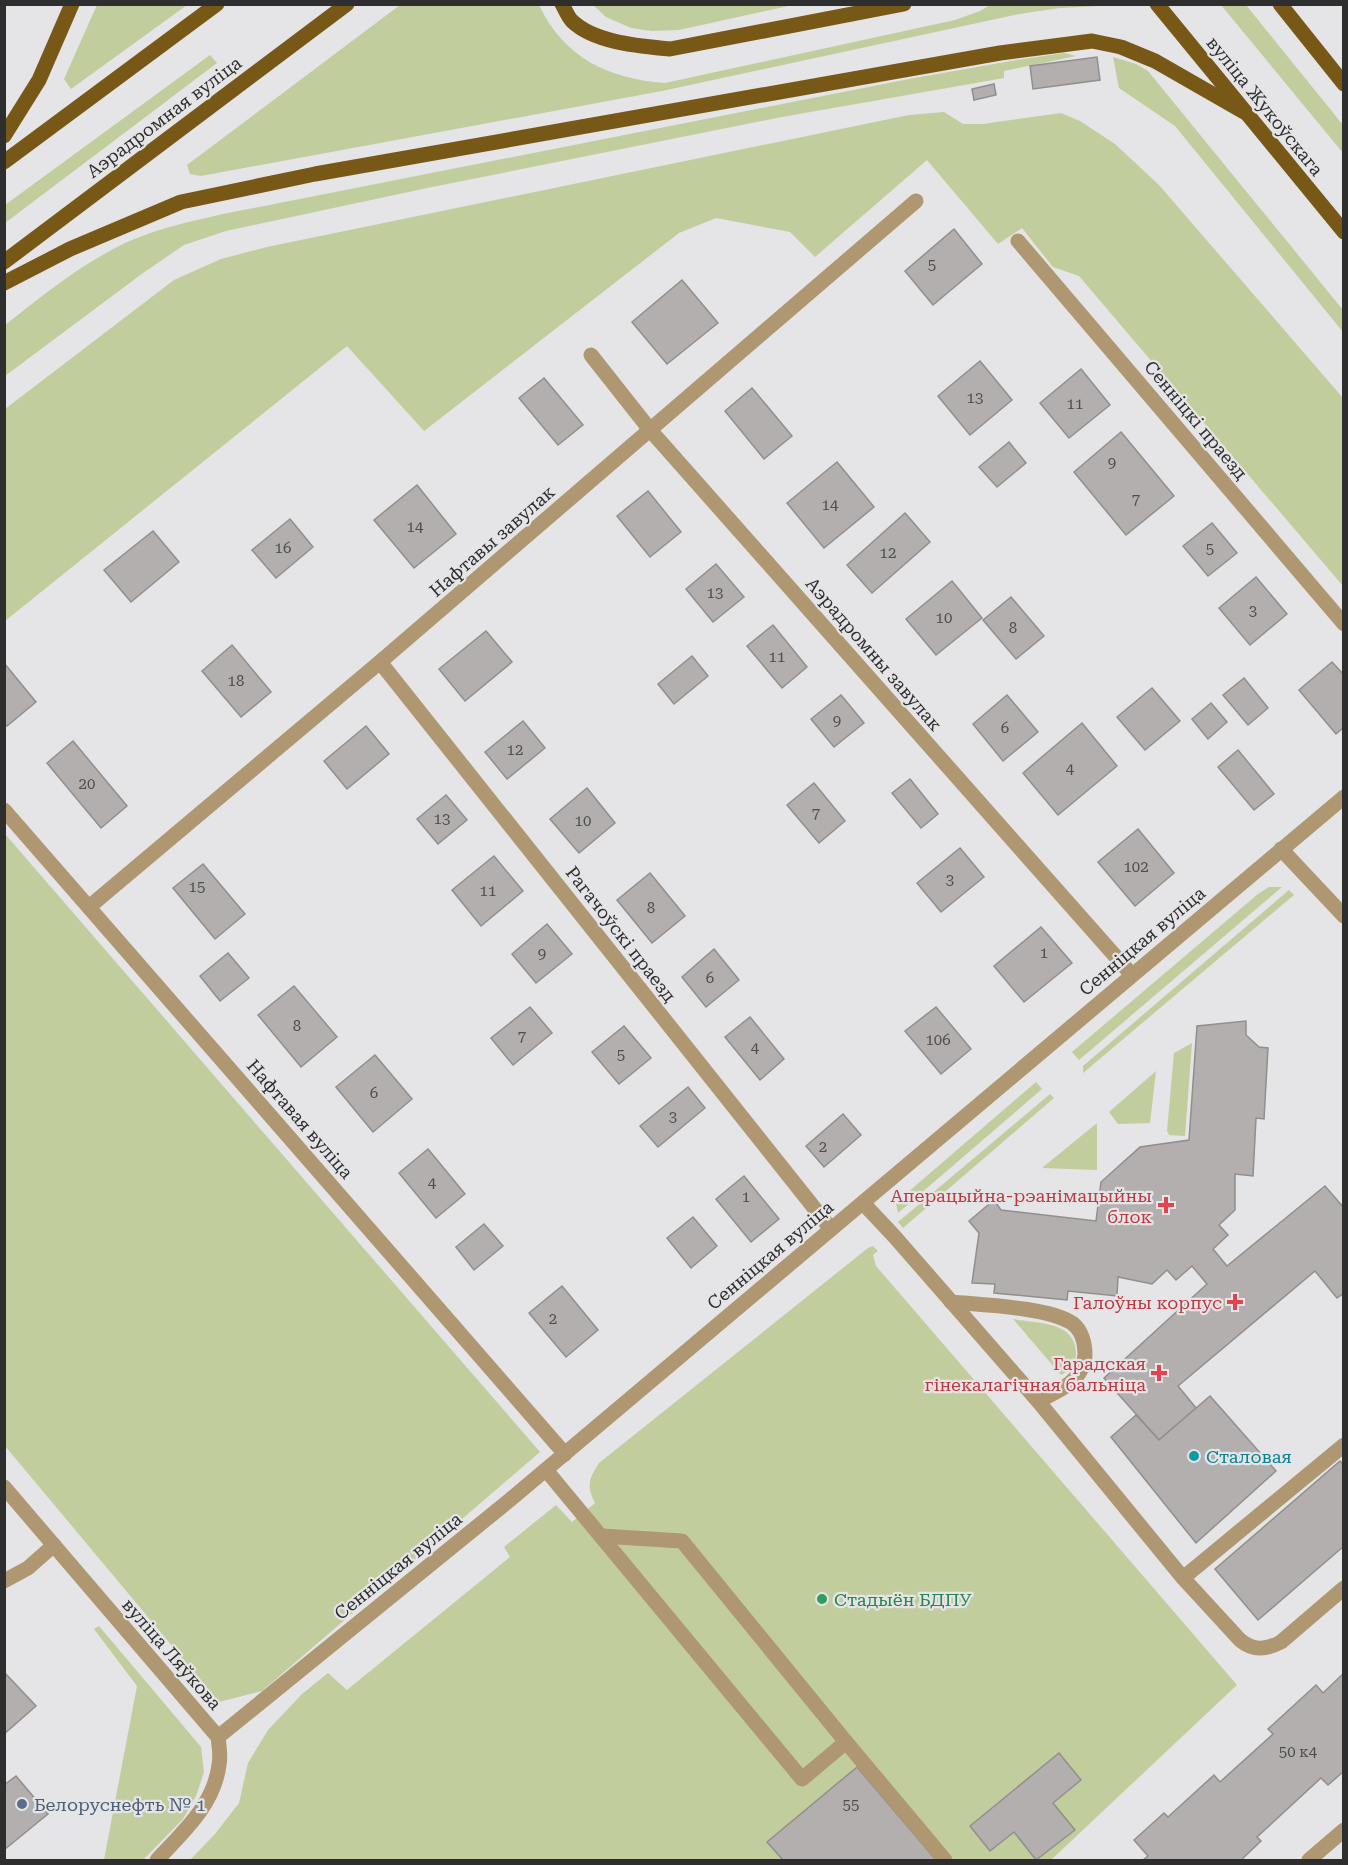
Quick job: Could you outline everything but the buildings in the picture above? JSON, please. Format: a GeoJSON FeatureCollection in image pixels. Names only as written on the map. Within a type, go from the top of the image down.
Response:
{"type":"FeatureCollection","features":[{"type":"Feature","properties":{"kind":"main road"},"geometry":{"type":"LineString","coordinates":[[4,136],[39,80],[72,4]]}},
{"type":"Feature","properties":{"kind":"main road"},"geometry":{"type":"LineString","coordinates":[[4,162],[217,4]]}},
{"type":"Feature","properties":{"kind":"main road","name":"Аэрадромная вуліца"},"geometry":{"type":"LineString","coordinates":[[4,262],[347,4]]}},
{"type":"Feature","properties":{"kind":"main road"},"geometry":{"type":"LineString","coordinates":[[562,4],[572,21],[597,36],[633,45],[670,49],[904,4]]}},
{"type":"Feature","properties":{"kind":"main road","name":"вуліца Жукоўскага"},"geometry":{"type":"LineString","coordinates":[[1157,4],[1344,232]]}},
{"type":"Feature","properties":{"kind":"main road"},"geometry":{"type":"LineString","coordinates":[[1280,4],[1344,84]]}},
{"type":"Feature","properties":{"kind":"main road"},"geometry":{"type":"LineString","coordinates":[[1293,4],[1313,46]]}},
{"type":"Feature","properties":{"kind":"main road"},"geometry":{"type":"LineString","coordinates":[[4,284],[70,249],[181,202],[315,174],[1000,53],[1092,41],[1121,47],[1155,61],[1244,112]]}},
{"type":"Feature","properties":{"kind":"street","name":"Нафтавы завулак"},"geometry":{"type":"LineString","coordinates":[[89,907],[651,431],[916,201]]}},
{"type":"Feature","properties":{"kind":"street","name":"Сенніцкі праезд"},"geometry":{"type":"LineString","coordinates":[[1018,241],[1344,624]]}},
{"type":"Feature","properties":{"kind":"street","name":"Аэрадромны завулак"},"geometry":{"type":"LineString","coordinates":[[591,356],[651,431],[1132,975]]}},
{"type":"Feature","properties":{"kind":"street","name":"Рагачоўскі праезд"},"geometry":{"type":"LineString","coordinates":[[380,662],[831,1229]]}},
{"type":"Feature","properties":{"kind":"street","name":"Сенніцкая вуліца"},"geometry":{"type":"LineString","coordinates":[[218,1737],[546,1470],[1344,797]]}},
{"type":"Feature","properties":{"kind":"street","name":"Нафтавая вуліца"},"geometry":{"type":"LineString","coordinates":[[4,810],[565,1454]]}},
{"type":"Feature","properties":{"kind":"street"},"geometry":{"type":"LineString","coordinates":[[1281,849],[1344,916]]}},
{"type":"Feature","properties":{"kind":"street"},"geometry":{"type":"LineString","coordinates":[[862,1203],[894,1236],[1038,1401],[1183,1578],[1240,1640],[1249,1647],[1270,1648],[1281,1642],[1344,1588]]}},
{"type":"Feature","properties":{"kind":"street"},"geometry":{"type":"LineString","coordinates":[[951,1302],[1050,1313],[1074,1323],[1081,1333],[1085,1346],[1081,1370],[1068,1385],[1038,1401]]}},
{"type":"Feature","properties":{"kind":"street"},"geometry":{"type":"LineString","coordinates":[[1183,1578],[1344,1445]]}},
{"type":"Feature","properties":{"kind":"street"},"geometry":{"type":"LineString","coordinates":[[546,1470],[802,1779],[846,1742]]}},
{"type":"Feature","properties":{"kind":"street","name":"вуліца Ляўкова"},"geometry":{"type":"LineString","coordinates":[[4,1487],[218,1737],[220,1764],[213,1789],[200,1813],[157,1860]]}},
{"type":"Feature","properties":{"kind":"street"},"geometry":{"type":"LineString","coordinates":[[601,1536],[682,1541],[945,1860]]}},
{"type":"Feature","properties":{"kind":"street"},"geometry":{"type":"LineString","coordinates":[[4,1581],[28,1568],[54,1545]]}},
{"type":"Feature","properties":{"kind":"street"},"geometry":{"type":"LineString","coordinates":[[1309,1860],[1344,1830]]}},
{"type":"Feature","properties":{"kind":"green space"},"geometry":{"type":"Polygon","coordinates":[[[97,4],[187,5],[71,89],[64,79],[97,4]]]}},
{"type":"Feature","properties":{"kind":"green space"},"geometry":{"type":"Polygon","coordinates":[[[400,5],[539,5],[561,39],[590,62],[625,77],[665,83],[955,20],[990,5],[1100,6],[1060,8],[1019,14],[662,91],[201,176],[190,174],[187,165],[400,5]]]}},
{"type":"Feature","properties":{"kind":"green space"},"geometry":{"type":"Polygon","coordinates":[[[593,5],[793,5],[679,30],[652,31],[631,28],[606,17],[593,5]]]}},
{"type":"Feature","properties":{"kind":"green space"},"geometry":{"type":"Polygon","coordinates":[[[1221,5],[1246,5],[1343,125],[1343,153],[1221,5]]]}},
{"type":"Feature","properties":{"kind":"green space"},"geometry":{"type":"Polygon","coordinates":[[[1064,53],[1076,56],[1004,71],[1004,78],[782,117],[226,231],[184,245],[5,376],[5,325],[54,287],[93,261],[134,239],[163,229],[223,214],[909,79],[1064,53]]]}},
{"type":"Feature","properties":{"kind":"green space"},"geometry":{"type":"Polygon","coordinates":[[[210,55],[217,63],[5,223],[5,205],[210,55]]]}},
{"type":"Feature","properties":{"kind":"green space"},"geometry":{"type":"Polygon","coordinates":[[[1113,57],[1136,64],[1148,71],[1343,310],[1343,332],[1175,126],[1119,88],[1113,57]]]}},
{"type":"Feature","properties":{"kind":"green space"},"geometry":{"type":"Polygon","coordinates":[[[944,112],[963,124],[983,124],[1061,113],[1080,121],[1115,144],[1159,185],[1343,398],[1343,586],[1079,276],[1053,267],[1022,228],[998,244],[927,160],[815,257],[790,232],[716,218],[679,233],[424,431],[347,346],[5,621],[5,409],[174,280],[221,259],[267,247],[909,115],[944,112]]]}},
{"type":"Feature","properties":{"kind":"green space"},"geometry":{"type":"Polygon","coordinates":[[[5,834],[540,1452],[262,1691],[219,1702],[5,1446],[5,834]]]}},
{"type":"Feature","properties":{"kind":"green space"},"geometry":{"type":"Polygon","coordinates":[[[1269,887],[1282,887],[1079,1060],[1072,1052],[1258,894],[1269,887]]]}},
{"type":"Feature","properties":{"kind":"green space"},"geometry":{"type":"Polygon","coordinates":[[[1289,890],[1294,895],[1083,1073],[1083,1066],[1289,890]]]}},
{"type":"Feature","properties":{"kind":"green space"},"geometry":{"type":"Polygon","coordinates":[[[1192,1043],[1185,1136],[1169,1135],[1167,1131],[1174,1053],[1192,1043]]]}},
{"type":"Feature","properties":{"kind":"green space"},"geometry":{"type":"Polygon","coordinates":[[[1156,1071],[1150,1123],[1118,1124],[1109,1112],[1156,1071]]]}},
{"type":"Feature","properties":{"kind":"green space"},"geometry":{"type":"Polygon","coordinates":[[[1036,1082],[1042,1089],[898,1213],[896,1204],[900,1199],[1036,1082]]]}},
{"type":"Feature","properties":{"kind":"green space"},"geometry":{"type":"Polygon","coordinates":[[[1050,1094],[1054,1098],[903,1228],[898,1222],[1050,1094]]]}},
{"type":"Feature","properties":{"kind":"green space"},"geometry":{"type":"Polygon","coordinates":[[[1097,1123],[1097,1170],[1042,1168],[1097,1123]]]}},
{"type":"Feature","properties":{"kind":"green space","name":"Стадыён БДПУ"},"geometry":{"type":"Polygon","coordinates":[[[873,1246],[878,1251],[873,1255],[876,1266],[1237,1685],[1051,1860],[190,1860],[215,1834],[239,1803],[248,1763],[268,1730],[302,1694],[328,1673],[347,1690],[510,1557],[504,1547],[556,1505],[572,1522],[595,1503],[590,1491],[590,1482],[599,1463],[873,1246]]]}},
{"type":"Feature","properties":{"kind":"green space"},"geometry":{"type":"Polygon","coordinates":[[[1013,1319],[1043,1323],[1062,1329],[1074,1343],[1076,1354],[1072,1367],[1061,1375],[1013,1319]]]}},
{"type":"Feature","properties":{"kind":"green space"},"geometry":{"type":"Polygon","coordinates":[[[99,1626],[201,1747],[204,1772],[196,1796],[183,1819],[143,1860],[104,1860],[137,1686],[94,1629],[99,1626]]]}},
{"type":"Feature","properties":{"kind":"place","name":"Аперацыйна-рэанімацыйны блок"},"geometry":{"type":"Point","coordinates":[1166,1205]}},
{"type":"Feature","properties":{"kind":"place","name":"Галоўны корпус"},"geometry":{"type":"Point","coordinates":[1235,1302]}},
{"type":"Feature","properties":{"kind":"place","name":"Гарадская гінекалагічная бальніца"},"geometry":{"type":"Point","coordinates":[1159,1373]}},
{"type":"Feature","properties":{"kind":"place","name":"Сталовая"},"geometry":{"type":"Point","coordinates":[1194,1456]}},
{"type":"Feature","properties":{"kind":"place","name":"Стадыён БДПУ"},"geometry":{"type":"Point","coordinates":[822,1599]}},
{"type":"Feature","properties":{"kind":"place","name":"Белоруснефть № 1"},"geometry":{"type":"Point","coordinates":[22,1804]}}]}
